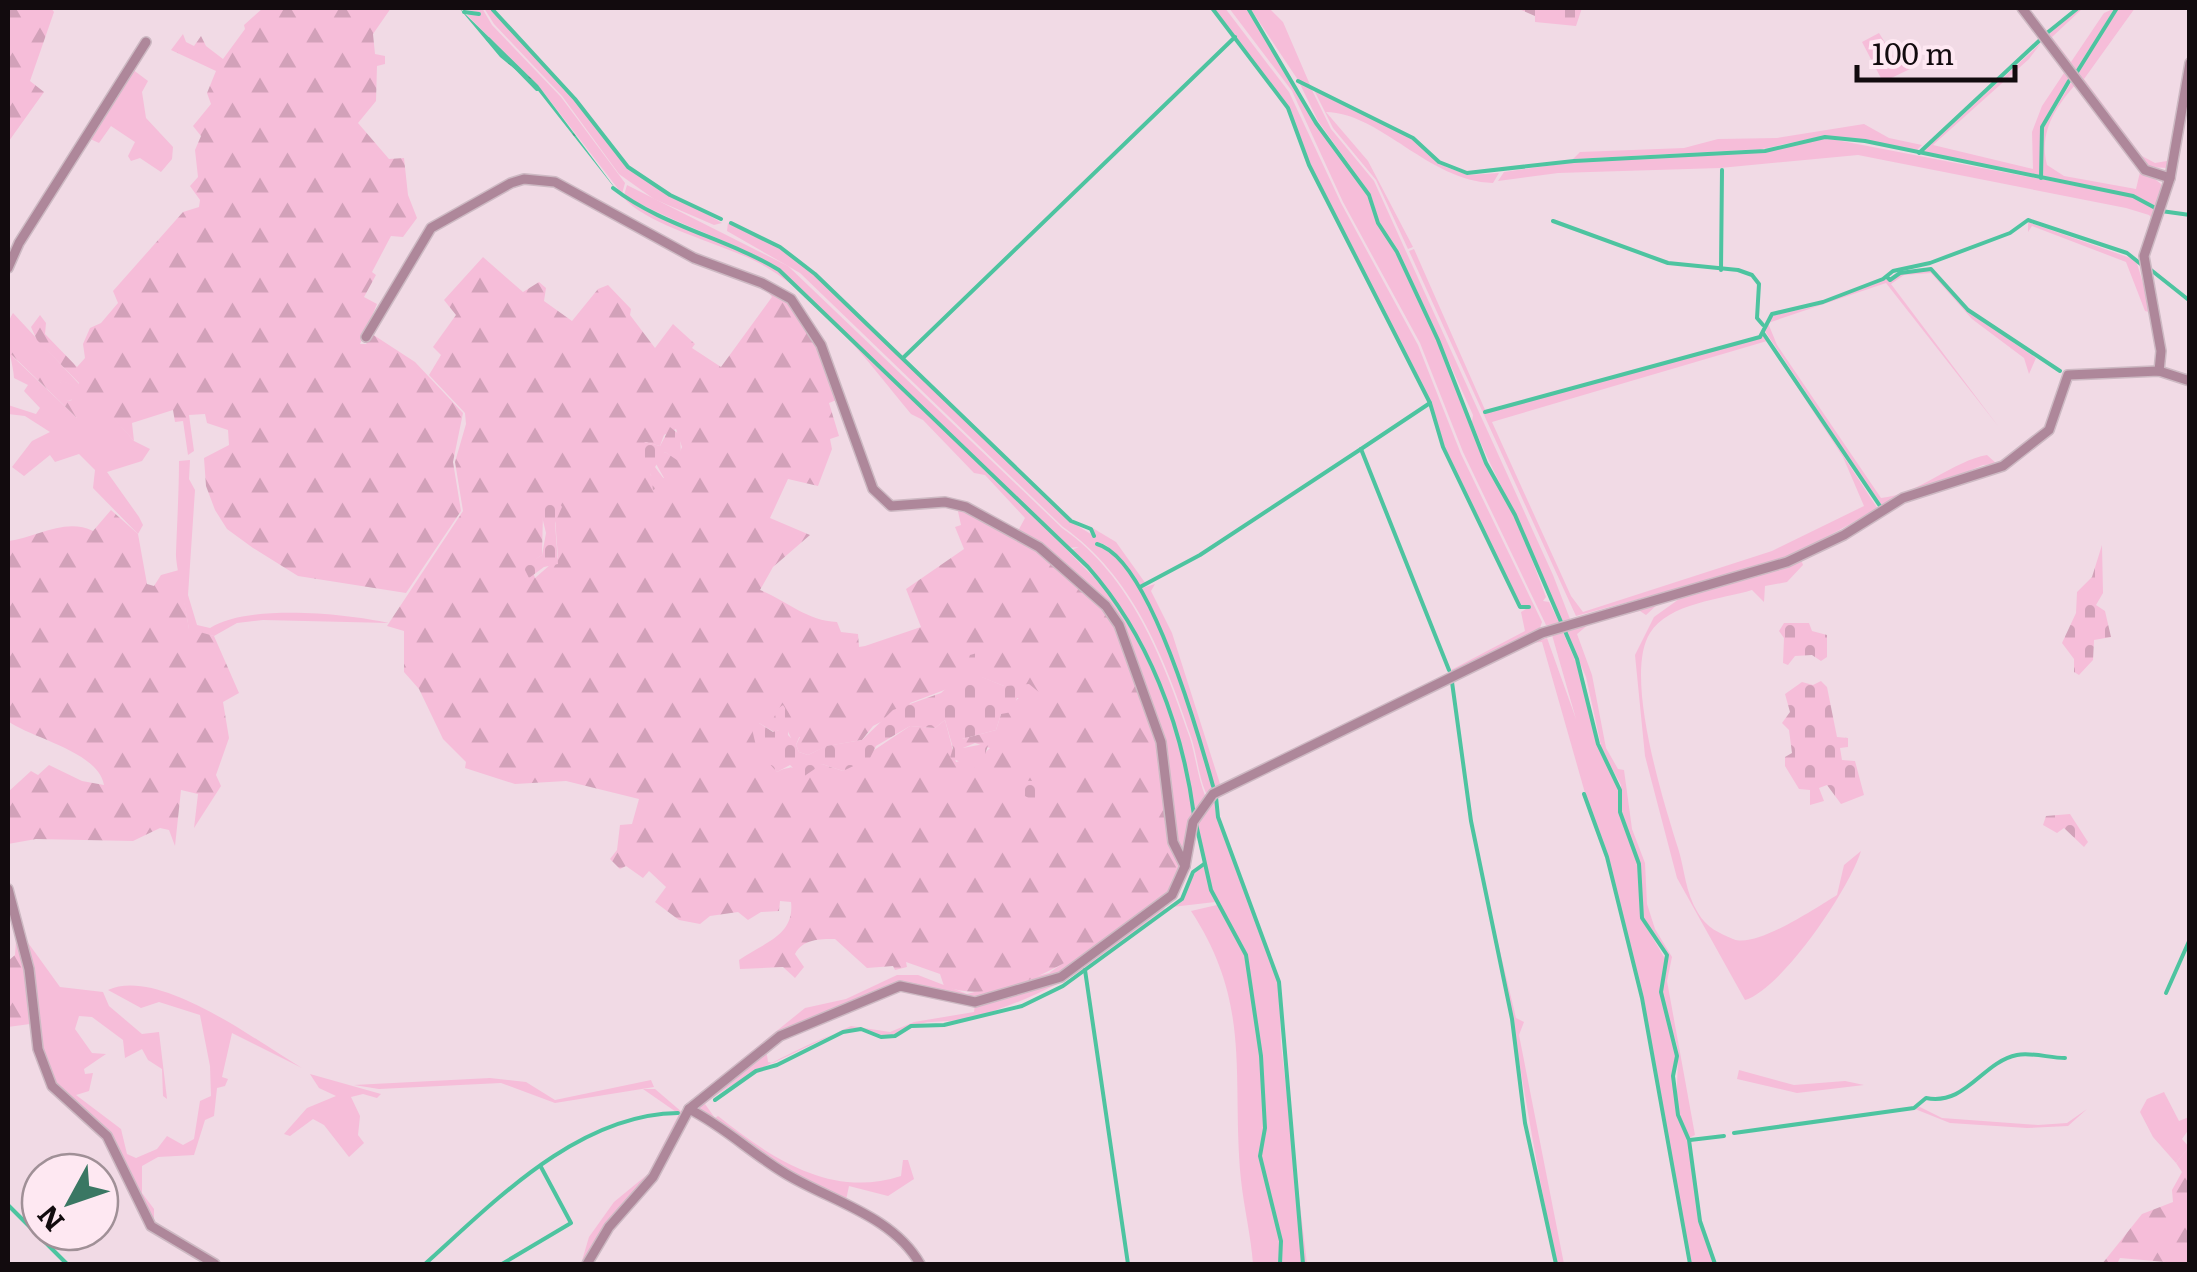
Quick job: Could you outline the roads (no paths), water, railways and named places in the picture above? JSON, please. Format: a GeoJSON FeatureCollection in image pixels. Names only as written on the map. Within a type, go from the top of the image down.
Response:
{"type":"FeatureCollection","features":[{"type":"Feature","properties":{"kind":"street"},"geometry":{"type":"LineString","coordinates":[[2022,8],[2145,170],[2170,178]]}},
{"type":"Feature","properties":{"kind":"street"},"geometry":{"type":"LineString","coordinates":[[8,268],[19,243],[146,42]]}},
{"type":"Feature","properties":{"kind":"street"},"geometry":{"type":"LineString","coordinates":[[2159,371],[2161,352],[2143,266],[2170,178],[2190,63]]}},
{"type":"Feature","properties":{"kind":"street"},"geometry":{"type":"LineString","coordinates":[[366,338],[431,228],[524,179],[569,188],[694,258],[781,291],[800,310],[821,345],[873,489],[891,506],[956,503],[1011,529],[1060,563],[1113,616],[1161,742],[1174,842],[1185,866]]}},
{"type":"Feature","properties":{"kind":"street"},"geometry":{"type":"LineString","coordinates":[[587,1264],[609,1227],[653,1177],[689,1109],[780,1036],[886,990],[914,987],[974,1002],[1062,978],[1160,906],[1181,881],[1193,822],[1213,794],[1553,629],[1787,562],[1844,535],[1904,498],[2003,466],[2050,430],[2068,375],[2159,371],[2190,382]]}},
{"type":"Feature","properties":{"kind":"street"},"geometry":{"type":"LineString","coordinates":[[8,889],[28,970],[38,1049],[52,1086],[107,1136],[151,1226],[215,1264]]}},
{"type":"Feature","properties":{"kind":"street"},"geometry":{"type":"LineString","coordinates":[[689,1109],[720,1124],[788,1176],[876,1220],[897,1236],[920,1264]]}},
{"type":"Feature","properties":{"kind":"water"},"geometry":{"type":"Polygon","coordinates":[[[459,8],[538,85],[621,196],[532,83],[500,57],[459,8]]]}},
{"type":"Feature","properties":{"kind":"waterway"},"geometry":{"type":"LineString","coordinates":[[1212,8],[1288,108],[1309,165],[1430,403]]}},
{"type":"Feature","properties":{"kind":"waterway"},"geometry":{"type":"LineString","coordinates":[[1248,8],[1316,123],[1369,195],[1378,223],[1397,252],[1438,340],[1486,463],[1515,515],[1577,659],[1598,744],[1620,790],[1620,812],[1639,864],[1642,918],[1667,955],[1661,992],[1677,1056],[1673,1076],[1678,1115],[1689,1140],[1700,1221],[1715,1264]]}},
{"type":"Feature","properties":{"kind":"waterway"},"geometry":{"type":"LineString","coordinates":[[2047,33],[2078,8]]}},
{"type":"Feature","properties":{"kind":"waterway"},"geometry":{"type":"LineString","coordinates":[[2077,72],[2117,8]]}},
{"type":"Feature","properties":{"kind":"waterway"},"geometry":{"type":"LineString","coordinates":[[493,10],[575,99],[628,167],[670,195],[721,219]]}},
{"type":"Feature","properties":{"kind":"waterway"},"geometry":{"type":"LineString","coordinates":[[464,12],[479,14]]}},
{"type":"Feature","properties":{"kind":"waterway"},"geometry":{"type":"LineString","coordinates":[[904,357],[1235,37]]}},
{"type":"Feature","properties":{"kind":"waterway"},"geometry":{"type":"LineString","coordinates":[[488,39],[537,89]]}},
{"type":"Feature","properties":{"kind":"waterway"},"geometry":{"type":"LineString","coordinates":[[1919,153],[2040,40]]}},
{"type":"Feature","properties":{"kind":"waterway"},"geometry":{"type":"LineString","coordinates":[[1298,81],[1413,138],[1439,162],[1467,173],[1574,161],[1765,151],[1825,137],[1865,141],[2133,196],[2161,211],[2190,215]]}},
{"type":"Feature","properties":{"kind":"waterway"},"geometry":{"type":"LineString","coordinates":[[2041,178],[2042,127],[2069,81]]}},
{"type":"Feature","properties":{"kind":"waterway"},"geometry":{"type":"LineString","coordinates":[[1721,270],[1722,170]]}},
{"type":"Feature","properties":{"kind":"waterway"},"geometry":{"type":"LineString","coordinates":[[613,188],[652,212],[779,270],[1088,567],[1128,622],[1159,683],[1181,748],[1194,815]]}},
{"type":"Feature","properties":{"kind":"waterway"},"geometry":{"type":"LineString","coordinates":[[1485,412],[1760,337],[1772,314],[1823,302],[1883,279],[1893,271],[1930,263],[2010,233],[2028,220],[2127,253],[2142,265]]}},
{"type":"Feature","properties":{"kind":"waterway"},"geometry":{"type":"LineString","coordinates":[[1553,221],[1668,263],[1752,275],[1759,284],[1757,318],[1763,325]]}},
{"type":"Feature","properties":{"kind":"waterway"},"geometry":{"type":"LineString","coordinates":[[731,223],[780,247],[815,274],[1071,521],[1091,529],[1094,536]]}},
{"type":"Feature","properties":{"kind":"waterway"},"geometry":{"type":"LineString","coordinates":[[1887,277],[1890,280],[1900,273],[1931,269],[1968,310],[2060,371]]}},
{"type":"Feature","properties":{"kind":"waterway"},"geometry":{"type":"LineString","coordinates":[[2151,270],[2190,301]]}},
{"type":"Feature","properties":{"kind":"waterway"},"geometry":{"type":"LineString","coordinates":[[1763,333],[1880,506]]}},
{"type":"Feature","properties":{"kind":"waterway"},"geometry":{"type":"LineString","coordinates":[[1361,449],[1430,403],[1443,447],[1520,607],[1529,607]]}},
{"type":"Feature","properties":{"kind":"waterway"},"geometry":{"type":"LineString","coordinates":[[1140,587],[1200,555],[1361,449],[1449,670]]}},
{"type":"Feature","properties":{"kind":"waterway"},"geometry":{"type":"LineString","coordinates":[[1097,544],[1116,556],[1153,614],[1184,691],[1213,786]]}},
{"type":"Feature","properties":{"kind":"waterway"},"geometry":{"type":"LineString","coordinates":[[1452,682],[1471,821],[1512,1019],[1525,1123],[1556,1264]]}},
{"type":"Feature","properties":{"kind":"waterway"},"geometry":{"type":"LineString","coordinates":[[1584,794],[1607,857],[1642,998],[1690,1264]]}},
{"type":"Feature","properties":{"kind":"waterway"},"geometry":{"type":"LineString","coordinates":[[1216,797],[1218,817],[1279,982],[1303,1264]]}},
{"type":"Feature","properties":{"kind":"waterway"},"geometry":{"type":"LineString","coordinates":[[1196,824],[1211,890],[1246,955],[1261,1056],[1265,1128],[1260,1156],[1281,1241],[1280,1264]]}},
{"type":"Feature","properties":{"kind":"waterway"},"geometry":{"type":"LineString","coordinates":[[715,1100],[756,1071],[777,1065],[843,1032],[861,1029],[881,1037],[895,1036],[911,1026],[944,1025],[1022,1006],[1063,986],[1182,899],[1193,872],[1204,864]]}},
{"type":"Feature","properties":{"kind":"waterway"},"geometry":{"type":"LineString","coordinates":[[2166,993],[2190,939]]}},
{"type":"Feature","properties":{"kind":"waterway"},"geometry":{"type":"LineString","coordinates":[[1085,970],[1128,1264]]}},
{"type":"Feature","properties":{"kind":"waterway"},"geometry":{"type":"LineString","coordinates":[[1734,1133],[1914,1108],[1926,1098],[1952,1096],[2005,1059],[2017,1055],[2065,1058]]}},
{"type":"Feature","properties":{"kind":"waterway"},"geometry":{"type":"LineString","coordinates":[[425,1264],[509,1189],[572,1145],[641,1117],[678,1113]]}},
{"type":"Feature","properties":{"kind":"waterway"},"geometry":{"type":"LineString","coordinates":[[1690,1140],[1724,1136]]}},
{"type":"Feature","properties":{"kind":"waterway"},"geometry":{"type":"LineString","coordinates":[[502,1264],[571,1223],[541,1167]]}},
{"type":"Feature","properties":{"kind":"waterway"},"geometry":{"type":"LineString","coordinates":[[8,1205],[67,1264]]}}]}
